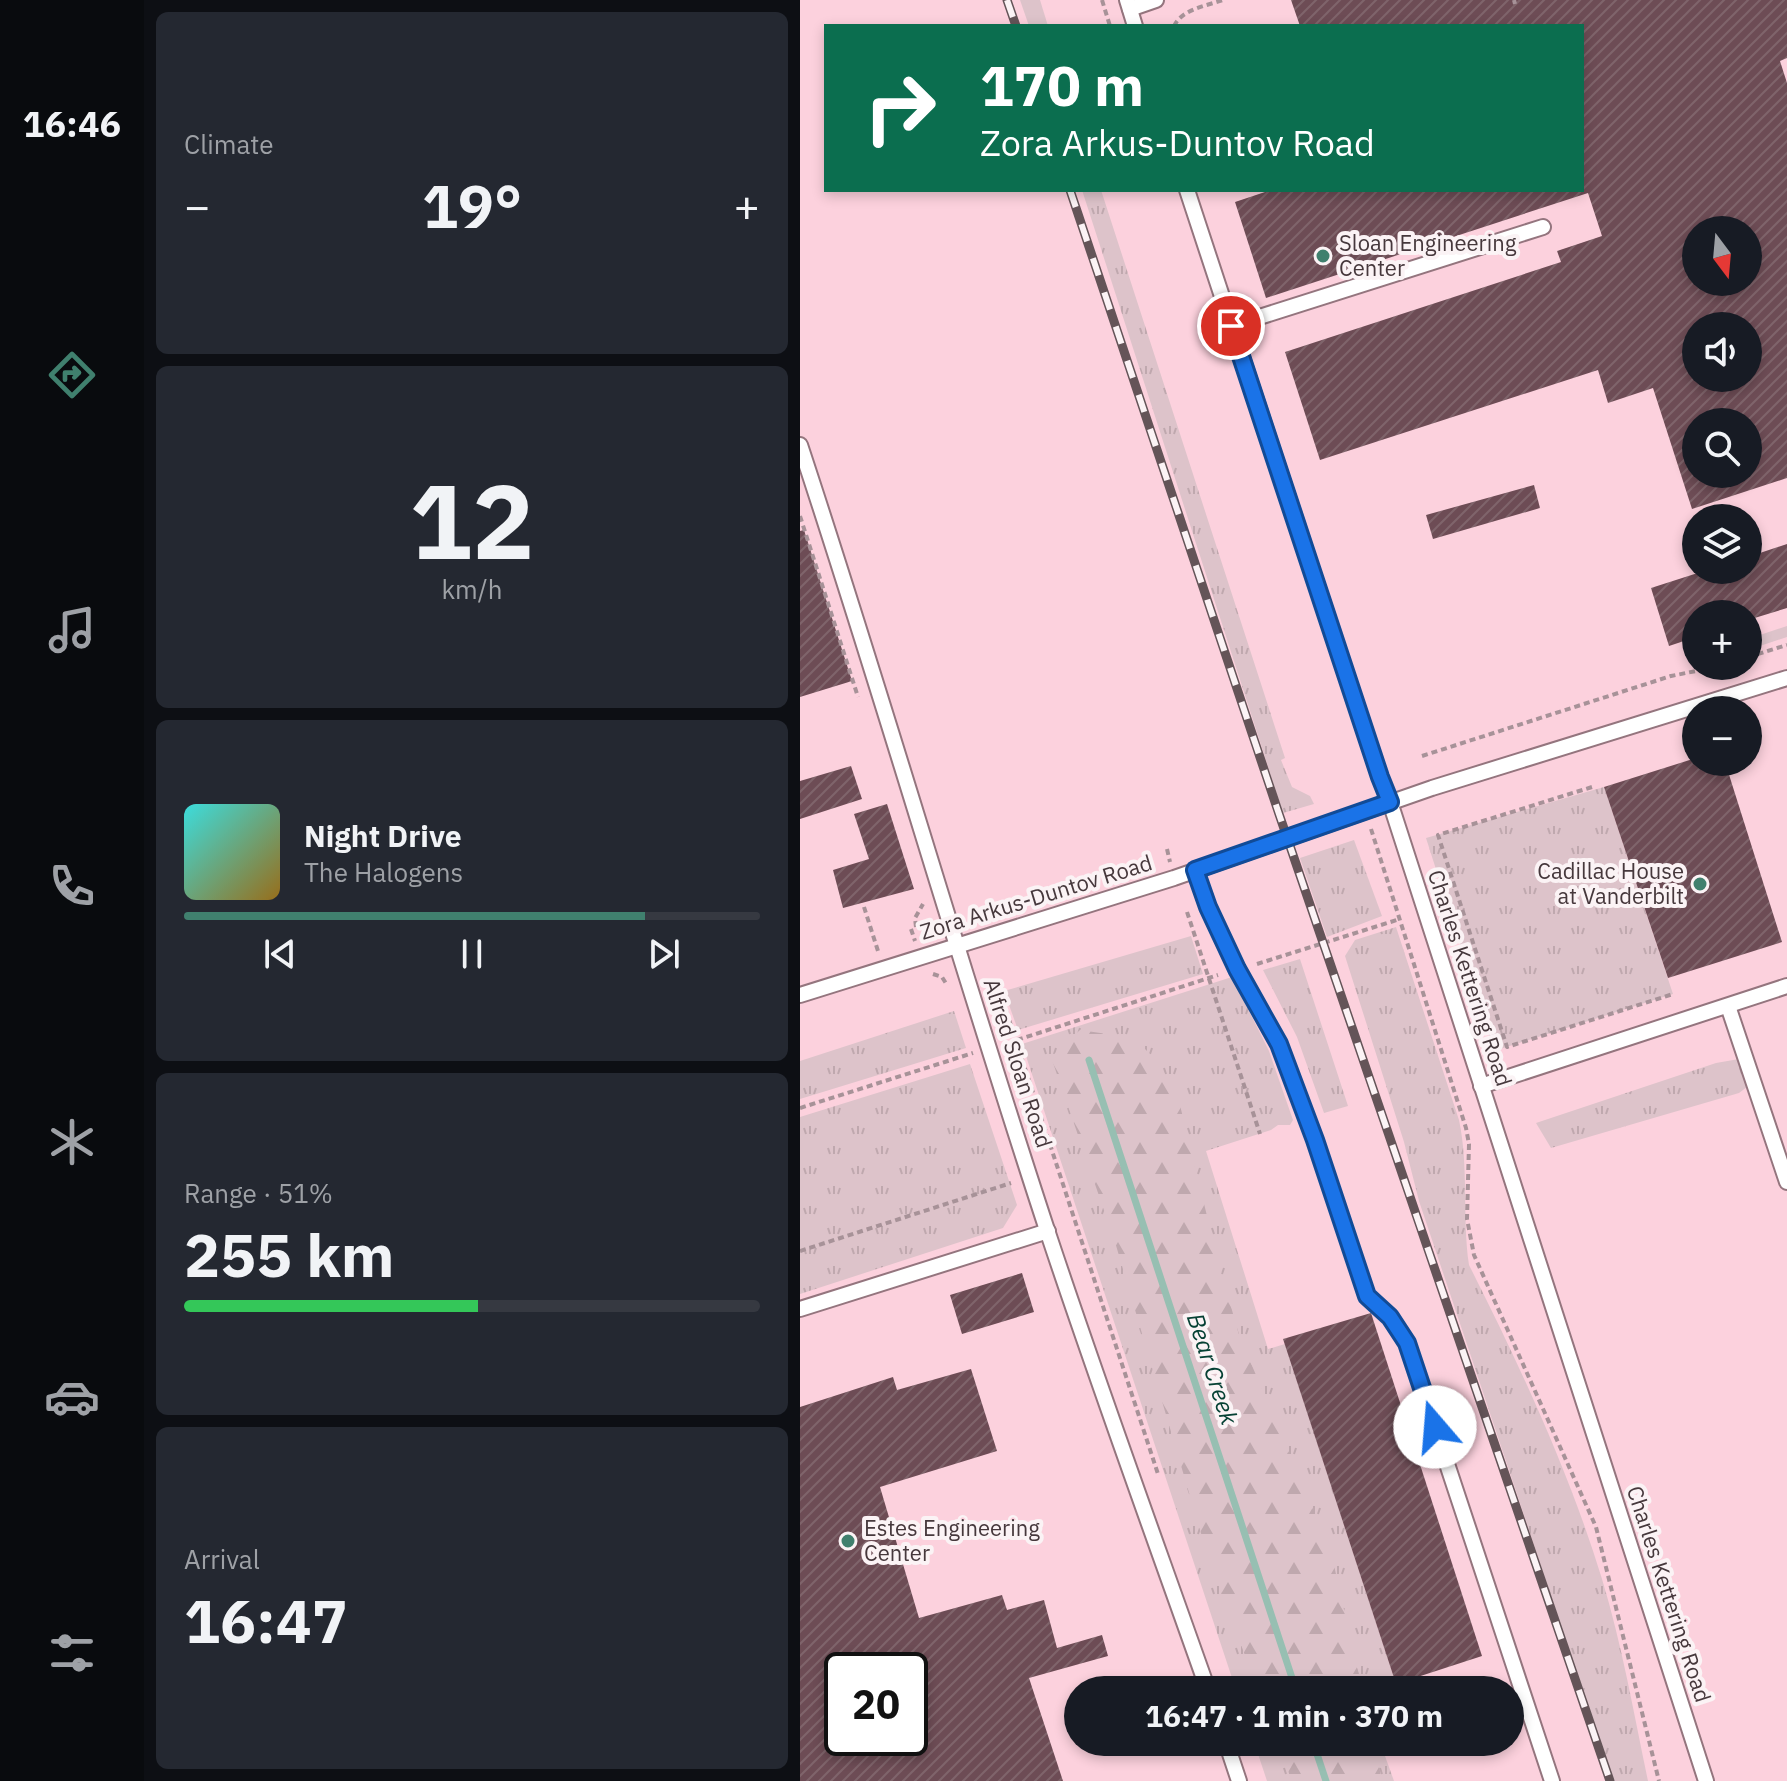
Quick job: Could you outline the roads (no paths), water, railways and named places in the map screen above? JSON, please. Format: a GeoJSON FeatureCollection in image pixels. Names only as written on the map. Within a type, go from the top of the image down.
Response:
{"type":"FeatureCollection","features":[{"type":"Feature","properties":{"kind":"lane"},"geometry":{"type":"LineString","coordinates":[[1134,24],[1129,4],[1156,0]]}},
{"type":"Feature","properties":{"kind":"lane","name":"Charles Kettering Road"},"geometry":{"type":"LineString","coordinates":[[1188,192],[1390,802],[1706,1781]]}},
{"type":"Feature","properties":{"kind":"lane"},"geometry":{"type":"LineString","coordinates":[[1231,326],[1543,227]]}},
{"type":"Feature","properties":{"kind":"lane","name":"Alfred Sloan Road"},"geometry":{"type":"LineString","coordinates":[[800,445],[1048,1231],[1203,1676]]}},
{"type":"Feature","properties":{"kind":"lane","name":"Zora Arkus-Duntov Road"},"geometry":{"type":"LineString","coordinates":[[800,995],[1174,878],[1365,810],[1787,678]]}},
{"type":"Feature","properties":{"kind":"lane"},"geometry":{"type":"LineString","coordinates":[[1195,870],[1208,907],[1237,969],[1279,1044],[1367,1296],[1390,1317],[1407,1343],[1552,1781]]}},
{"type":"Feature","properties":{"kind":"lane"},"geometry":{"type":"LineString","coordinates":[[1481,1086],[1787,986]]}},
{"type":"Feature","properties":{"kind":"lane"},"geometry":{"type":"LineString","coordinates":[[1728,1006],[1786,1177]]}},
{"type":"Feature","properties":{"kind":"lane"},"geometry":{"type":"LineString","coordinates":[[800,1309],[1048,1231]]}},
{"type":"Feature","properties":{"kind":"lane"},"geometry":{"type":"LineString","coordinates":[[1231,1756],[1239,1781]]}},
{"type":"Feature","properties":{"kind":"waterway","name":"Bear Creek"},"geometry":{"type":"LineString","coordinates":[[1089,1060],[1291,1676]]}},
{"type":"Feature","properties":{"kind":"waterway","name":"Bear Creek"},"geometry":{"type":"LineString","coordinates":[[1318,1756],[1326,1781]]}},
{"type":"Feature","properties":{"kind":"railway"},"geometry":{"type":"LineString","coordinates":[[1007,0],[1015,24]]}},
{"type":"Feature","properties":{"kind":"railway"},"geometry":{"type":"LineString","coordinates":[[1071,192],[1279,814],[1610,1781]]}},
{"type":"Feature","properties":{"kind":"place","name":"Sloan Engineering Center"},"geometry":{"type":"Point","coordinates":[1323,256]}},
{"type":"Feature","properties":{"kind":"place","name":"Cadillac House at Vanderbilt"},"geometry":{"type":"Point","coordinates":[1700,884]}},
{"type":"Feature","properties":{"kind":"place","name":"Estes Engineering Center"},"geometry":{"type":"Point","coordinates":[848,1541]}}]}
